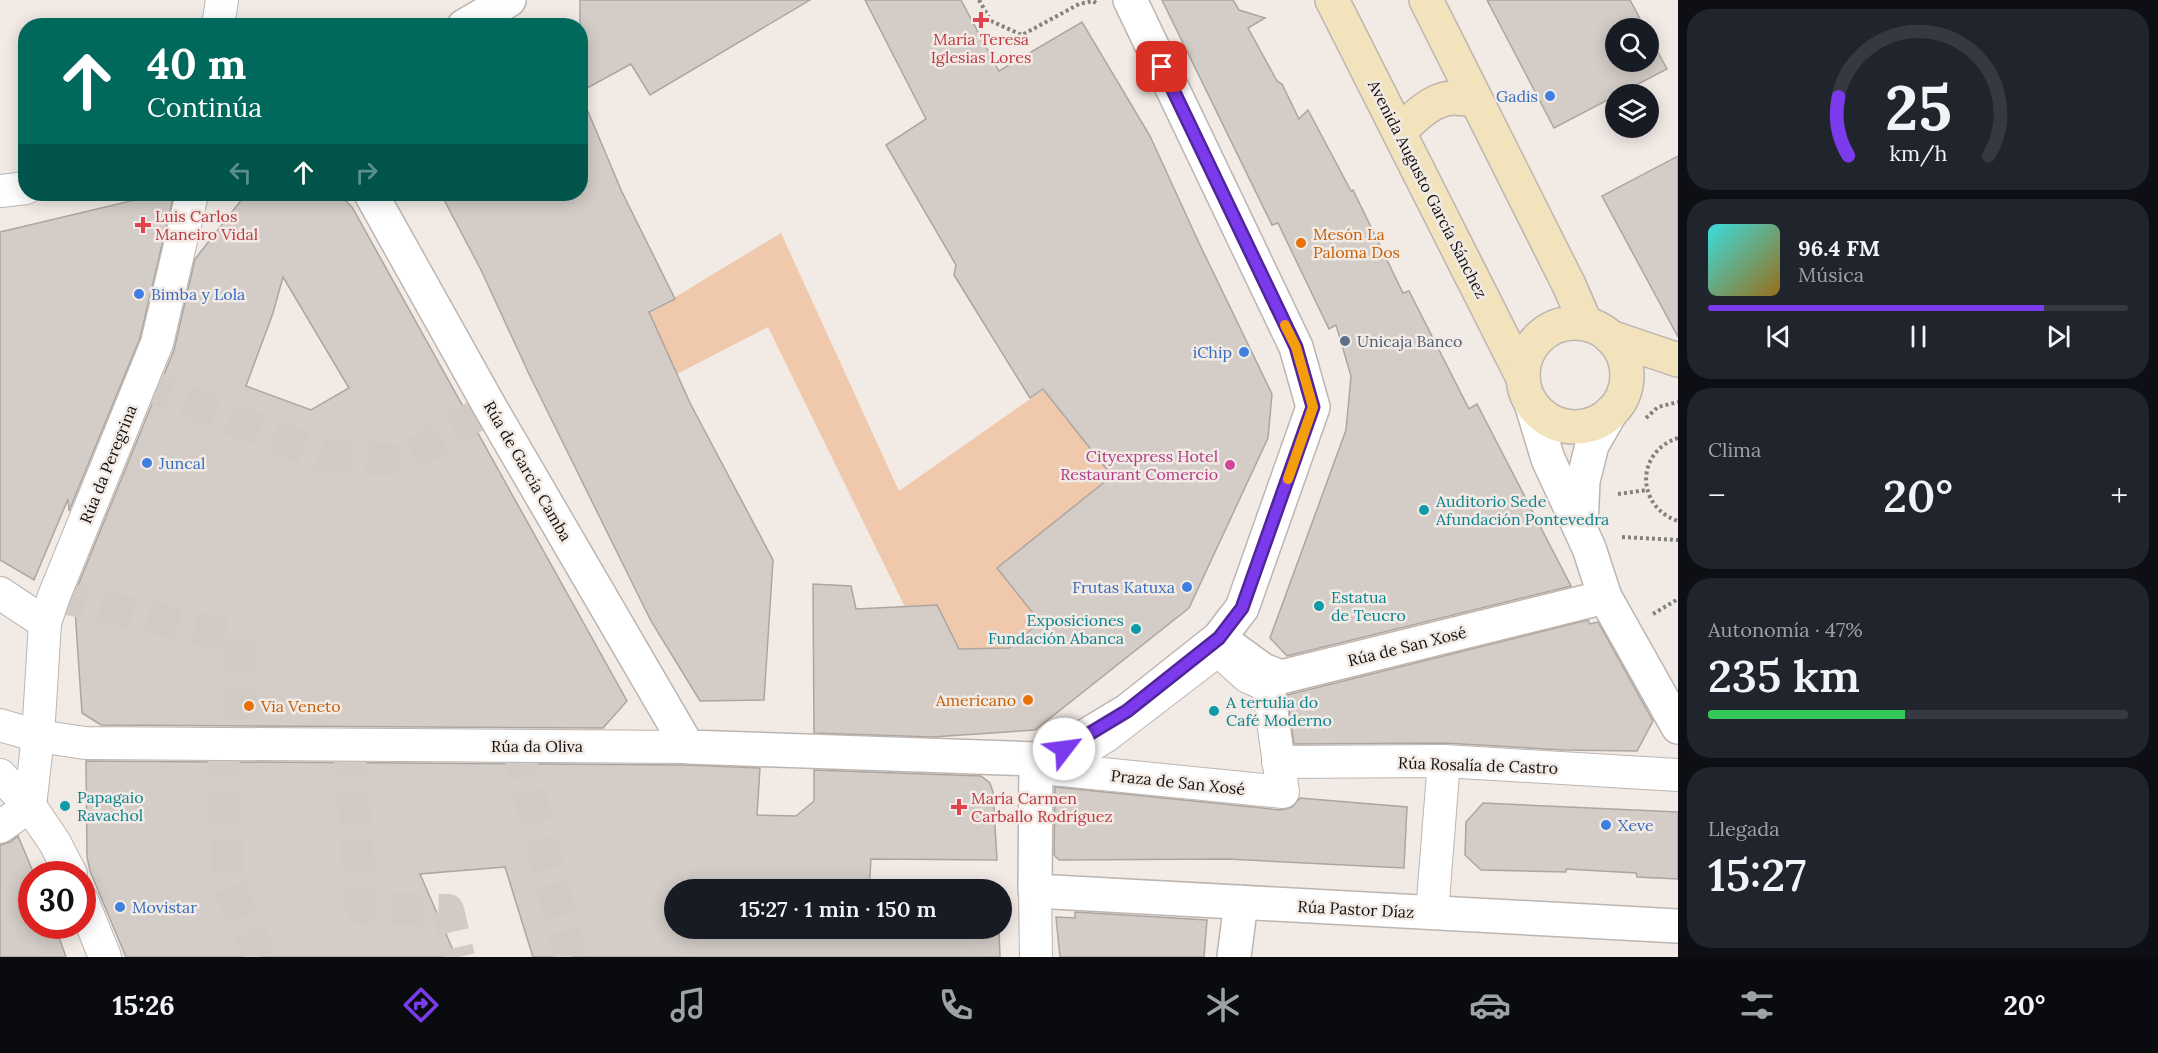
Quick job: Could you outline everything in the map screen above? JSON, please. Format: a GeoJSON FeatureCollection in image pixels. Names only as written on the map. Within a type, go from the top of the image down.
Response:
{"type":"FeatureCollection","features":[{"type":"Feature","properties":{"kind":"main road","name":"Avenida Augusto García Sánchez"},"geometry":{"type":"LineString","coordinates":[[1332,0],[1527,391]]}},
{"type":"Feature","properties":{"kind":"main road"},"geometry":{"type":"LineString","coordinates":[[1426,0],[1569,285],[1598,331],[1620,349],[1625,363],[1626,378],[1617,402]]}},
{"type":"Feature","properties":{"kind":"main road"},"geometry":{"type":"LineString","coordinates":[[1399,132],[1434,104],[1449,98],[1475,100]]}},
{"type":"Feature","properties":{"kind":"main road"},"geometry":{"type":"LineString","coordinates":[[1678,360],[1570,323],[1554,327],[1541,335],[1531,347],[1524,362],[1527,391],[1542,414],[1555,423],[1569,426],[1584,426],[1599,421],[1617,402],[1650,379],[1678,368]]}},
{"type":"Feature","properties":{"kind":"street"},"geometry":{"type":"LineString","coordinates":[[219,18],[222,0]]}},
{"type":"Feature","properties":{"kind":"street"},"geometry":{"type":"LineString","coordinates":[[478,18],[509,0]]}},
{"type":"Feature","properties":{"kind":"street"},"geometry":{"type":"LineString","coordinates":[[1036,957],[1036,759],[1064,749],[1127,711],[1219,638],[1242,608],[1313,407],[1296,347],[1130,0]]}},
{"type":"Feature","properties":{"kind":"street"},"geometry":{"type":"LineString","coordinates":[[0,191],[18,189]]}},
{"type":"Feature","properties":{"kind":"street","name":"Rúa da Peregrina"},"geometry":{"type":"LineString","coordinates":[[30,806],[38,736],[45,623],[157,343],[190,201]]}},
{"type":"Feature","properties":{"kind":"street","name":"Rúa de García Camba"},"geometry":{"type":"LineString","coordinates":[[375,201],[490,407],[688,747]]}},
{"type":"Feature","properties":{"kind":"street","name":"Avenida Augusto García Sánchez"},"geometry":{"type":"LineString","coordinates":[[1527,391],[1548,459],[1581,528],[1605,597],[1678,727]]}},
{"type":"Feature","properties":{"kind":"street","name":"Avenida Augusto García Sánchez"},"geometry":{"type":"LineString","coordinates":[[1581,528],[1583,481],[1592,445],[1617,402]]}},
{"type":"Feature","properties":{"kind":"street"},"geometry":{"type":"LineString","coordinates":[[0,593],[45,623]]}},
{"type":"Feature","properties":{"kind":"street","name":"Rúa de San Xosé"},"geometry":{"type":"LineString","coordinates":[[1219,638],[1263,670],[1281,677],[1605,597]]}},
{"type":"Feature","properties":{"kind":"street","name":"Praza de San Xosé"},"geometry":{"type":"LineString","coordinates":[[1218,650],[1248,677],[1268,686],[1278,762],[1283,792],[1053,769],[1106,736],[1218,650]]}},
{"type":"Feature","properties":{"kind":"street","name":"Rúa da Oliva"},"geometry":{"type":"LineString","coordinates":[[0,725],[38,736],[85,743],[688,747],[1036,759]]}},
{"type":"Feature","properties":{"kind":"street"},"geometry":{"type":"LineString","coordinates":[[1432,913],[1444,761]]}},
{"type":"Feature","properties":{"kind":"street","name":"Rúa Rosalía de Castro"},"geometry":{"type":"LineString","coordinates":[[1278,762],[1444,761],[1678,775]]}},
{"type":"Feature","properties":{"kind":"street"},"geometry":{"type":"LineString","coordinates":[[0,775],[30,806],[63,861]]}},
{"type":"Feature","properties":{"kind":"street"},"geometry":{"type":"LineString","coordinates":[[0,827],[30,806]]}},
{"type":"Feature","properties":{"kind":"street","name":"Rúa Pastor Díaz"},"geometry":{"type":"LineString","coordinates":[[1035,891],[1678,926]]}},
{"type":"Feature","properties":{"kind":"street"},"geometry":{"type":"LineString","coordinates":[[1234,957],[1241,902]]}},
{"type":"Feature","properties":{"kind":"street"},"geometry":{"type":"LineString","coordinates":[[96,935],[105,957]]}},
{"type":"Feature","properties":{"kind":"path"},"geometry":{"type":"LineString","coordinates":[[979,0],[991,21],[1022,34],[1079,4]]}},
{"type":"Feature","properties":{"kind":"path"},"geometry":{"type":"LineString","coordinates":[[1644,420],[1658,407],[1678,402]]}},
{"type":"Feature","properties":{"kind":"path"},"geometry":{"type":"LineString","coordinates":[[1678,438],[1670,441],[1652,456],[1646,478],[1647,490],[1659,511],[1678,521]]}},
{"type":"Feature","properties":{"kind":"path"},"geometry":{"type":"LineString","coordinates":[[1617,495],[1647,490]]}},
{"type":"Feature","properties":{"kind":"path"},"geometry":{"type":"LineString","coordinates":[[1612,536],[1678,540]]}},
{"type":"Feature","properties":{"kind":"path"},"geometry":{"type":"LineString","coordinates":[[1649,616],[1678,599]]}},
{"type":"Feature","properties":{"kind":"shaded area"},"geometry":{"type":"Polygon","coordinates":[[[781,233],[899,491],[1043,390],[1112,476],[997,568],[1040,622],[1010,647],[1019,659],[995,677],[985,648],[959,649],[937,605],[905,607],[768,327],[677,374],[649,313],[781,233]]]}},
{"type":"Feature","properties":{"kind":"building"},"geometry":{"type":"Polygon","coordinates":[[[580,0],[810,0],[650,95],[631,64],[588,88],[588,18],[580,18],[580,0]]]}},
{"type":"Feature","properties":{"kind":"building"},"geometry":{"type":"Polygon","coordinates":[[[865,0],[961,0],[999,71],[1082,22],[1150,136],[1272,394],[1268,438],[1189,608],[1035,730],[932,737],[814,733],[813,584],[851,586],[856,609],[937,605],[959,649],[1009,648],[1040,622],[997,568],[1112,476],[1043,389],[1030,398],[954,275],[956,265],[886,145],[926,119],[865,0]]]}},
{"type":"Feature","properties":{"kind":"building"},"geometry":{"type":"Polygon","coordinates":[[[1162,0],[1233,0],[1239,10],[1265,18],[1248,28],[1277,81],[1282,84],[1299,119],[1308,110],[1351,191],[1353,190],[1403,293],[1409,291],[1469,409],[1477,404],[1571,586],[1287,656],[1270,638],[1346,430],[1351,376],[1336,325],[1329,329],[1278,223],[1272,225],[1162,0]]]}},
{"type":"Feature","properties":{"kind":"building"},"geometry":{"type":"Polygon","coordinates":[[[1487,0],[1630,0],[1640,18],[1605,18],[1605,72],[1659,72],[1659,54],[1667,69],[1638,84],[1605,84],[1605,101],[1554,128],[1487,0]]]}},
{"type":"Feature","properties":{"kind":"building"},"geometry":{"type":"Polygon","coordinates":[[[588,112],[622,192],[675,299],[649,312],[690,403],[773,560],[764,700],[700,701],[651,621],[529,374],[481,270],[445,201],[588,201],[588,112]]]}},
{"type":"Feature","properties":{"kind":"building"},"geometry":{"type":"Polygon","coordinates":[[[1678,156],[1678,337],[1602,196],[1678,156]]]}},
{"type":"Feature","properties":{"kind":"building"},"geometry":{"type":"Polygon","coordinates":[[[131,201],[172,201],[140,338],[69,511],[68,499],[34,580],[0,560],[0,232],[131,201]]]}},
{"type":"Feature","properties":{"kind":"building"},"geometry":{"type":"Polygon","coordinates":[[[241,201],[346,201],[352,207],[627,701],[603,728],[101,725],[82,713],[74,595],[174,350],[195,259],[241,201]],[[283,277],[273,313],[246,386],[311,410],[349,388],[283,277]]]}},
{"type":"Feature","properties":{"kind":"building"},"geometry":{"type":"Polygon","coordinates":[[[1588,620],[1590,624],[1598,622],[1653,721],[1637,751],[1564,750],[1444,743],[1294,744],[1287,695],[1588,620]]]}},
{"type":"Feature","properties":{"kind":"building"},"geometry":{"type":"Polygon","coordinates":[[[86,761],[685,765],[760,768],[757,815],[796,816],[814,801],[814,770],[981,776],[990,783],[993,792],[997,860],[871,859],[870,879],[664,879],[664,939],[999,939],[1000,957],[533,957],[505,867],[420,874],[456,957],[126,957],[96,885],[96,861],[88,861],[86,761]]]}},
{"type":"Feature","properties":{"kind":"building"},"geometry":{"type":"Polygon","coordinates":[[[1055,787],[1281,810],[1292,807],[1300,798],[1407,807],[1404,868],[1227,859],[1059,860],[1054,855],[1055,787]]]}},
{"type":"Feature","properties":{"kind":"building"},"geometry":{"type":"Polygon","coordinates":[[[1483,803],[1678,812],[1678,879],[1637,877],[1636,873],[1566,869],[1566,872],[1481,870],[1465,855],[1466,822],[1483,803]]]}},
{"type":"Feature","properties":{"kind":"building"},"geometry":{"type":"Polygon","coordinates":[[[18,836],[29,861],[18,861],[18,939],[60,939],[66,957],[0,957],[0,845],[18,836]]]}},
{"type":"Feature","properties":{"kind":"building"},"geometry":{"type":"Polygon","coordinates":[[[1075,912],[1207,920],[1204,957],[1060,957],[1056,917],[1075,918],[1075,912]]]}},
{"type":"Feature","properties":{"kind":"tunnel"},"geometry":{"type":"LineString","coordinates":[[141,382],[326,457],[404,460],[490,407]]}},
{"type":"Feature","properties":{"kind":"tunnel"},"geometry":{"type":"LineString","coordinates":[[54,596],[239,637],[242,744]]}},
{"type":"Feature","properties":{"kind":"tunnel"},"geometry":{"type":"LineString","coordinates":[[223,744],[228,882],[260,957]]}},
{"type":"Feature","properties":{"kind":"tunnel"},"geometry":{"type":"LineString","coordinates":[[349,745],[362,908],[448,910],[459,957]]}},
{"type":"Feature","properties":{"kind":"tunnel"},"geometry":{"type":"LineString","coordinates":[[517,745],[570,957]]}},
{"type":"Feature","properties":{"kind":"slow traffic"},"geometry":{"type":"LineString","coordinates":[[1285,325],[1296,347],[1313,407],[1288,479]]}},
{"type":"Feature","properties":{"kind":"place","name":"María Teresa Iglesias Lores"},"geometry":{"type":"Point","coordinates":[981,20]}},
{"type":"Feature","properties":{"kind":"place","name":"Gadis"},"geometry":{"type":"Point","coordinates":[1550,96]}},
{"type":"Feature","properties":{"kind":"place","name":"Luis Carlos Maneiro Vidal"},"geometry":{"type":"Point","coordinates":[143,225]}},
{"type":"Feature","properties":{"kind":"place","name":"Mesón La Paloma Dos"},"geometry":{"type":"Point","coordinates":[1301,243]}},
{"type":"Feature","properties":{"kind":"place","name":"Bimba y Lola"},"geometry":{"type":"Point","coordinates":[139,294]}},
{"type":"Feature","properties":{"kind":"place","name":"Unicaja Banco"},"geometry":{"type":"Point","coordinates":[1345,341]}},
{"type":"Feature","properties":{"kind":"place","name":"iChip"},"geometry":{"type":"Point","coordinates":[1244,352]}},
{"type":"Feature","properties":{"kind":"place","name":"Juncal"},"geometry":{"type":"Point","coordinates":[147,463]}},
{"type":"Feature","properties":{"kind":"place","name":"Cityexpress Hotel Restaurant Comercio"},"geometry":{"type":"Point","coordinates":[1230,465]}},
{"type":"Feature","properties":{"kind":"place","name":"Auditorio Sede Afundación Pontevedra"},"geometry":{"type":"Point","coordinates":[1424,510]}},
{"type":"Feature","properties":{"kind":"place","name":"Frutas Katuxa"},"geometry":{"type":"Point","coordinates":[1187,587]}},
{"type":"Feature","properties":{"kind":"place","name":"Estatua de Teucro"},"geometry":{"type":"Point","coordinates":[1319,606]}},
{"type":"Feature","properties":{"kind":"place","name":"Exposiciones Fundación Abanca"},"geometry":{"type":"Point","coordinates":[1136,629]}},
{"type":"Feature","properties":{"kind":"place","name":"Americano"},"geometry":{"type":"Point","coordinates":[1028,700]}},
{"type":"Feature","properties":{"kind":"place","name":"Via Veneto"},"geometry":{"type":"Point","coordinates":[249,706]}},
{"type":"Feature","properties":{"kind":"place","name":"A tertulia do Café Moderno"},"geometry":{"type":"Point","coordinates":[1214,711]}},
{"type":"Feature","properties":{"kind":"place","name":"Papagaio Ravachol"},"geometry":{"type":"Point","coordinates":[65,806]}},
{"type":"Feature","properties":{"kind":"place","name":"María Carmen Carballo Rodríguez"},"geometry":{"type":"Point","coordinates":[959,807]}},
{"type":"Feature","properties":{"kind":"place","name":"Xeve"},"geometry":{"type":"Point","coordinates":[1606,825]}},
{"type":"Feature","properties":{"kind":"place","name":"Movistar"},"geometry":{"type":"Point","coordinates":[120,907]}},
{"type":"Feature","properties":{"kind":"route"},"geometry":{"type":"LineString","coordinates":[[1064,749],[1127,711],[1219,638],[1242,608],[1313,407],[1296,347],[1162,67]]}}]}
